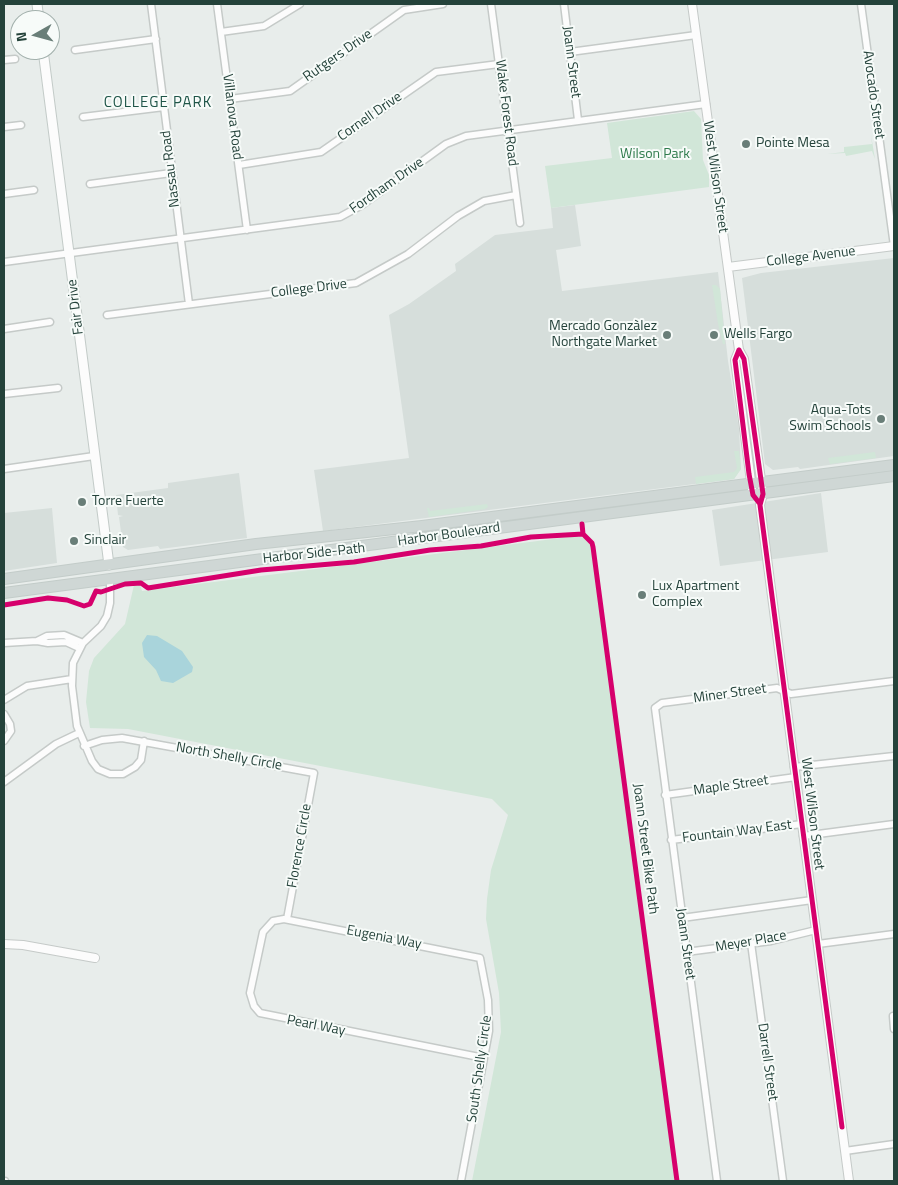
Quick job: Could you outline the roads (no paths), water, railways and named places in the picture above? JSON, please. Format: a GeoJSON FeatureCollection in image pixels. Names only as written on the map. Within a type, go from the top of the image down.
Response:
{"type":"FeatureCollection","features":[{"type":"Feature","properties":{"kind":"main road","name":"Fair Drive"},"geometry":{"type":"LineString","coordinates":[[44,60],[109,565]]}},
{"type":"Feature","properties":{"kind":"main road","name":"Harbor Boulevard"},"geometry":{"type":"LineString","coordinates":[[4,579],[256,544],[422,526],[894,465]]}},
{"type":"Feature","properties":{"kind":"main road","name":"Harbor Boulevard"},"geometry":{"type":"LineString","coordinates":[[4,592],[894,476]]}},
{"type":"Feature","properties":{"kind":"main road"},"geometry":{"type":"LineString","coordinates":[[109,565],[110,578]]}},
{"type":"Feature","properties":{"kind":"street","name":"Nassau Road"},"geometry":{"type":"LineString","coordinates":[[151,4],[189,304]]}},
{"type":"Feature","properties":{"kind":"street","name":"Villanova Road"},"geometry":{"type":"LineString","coordinates":[[217,4],[246,230]]}},
{"type":"Feature","properties":{"kind":"street"},"geometry":{"type":"LineString","coordinates":[[221,32],[264,26],[300,4]]}},
{"type":"Feature","properties":{"kind":"street","name":"Rutgers Drive"},"geometry":{"type":"LineString","coordinates":[[230,99],[290,90],[404,10],[443,4]]}},
{"type":"Feature","properties":{"kind":"street","name":"Wake Forest Road"},"geometry":{"type":"LineString","coordinates":[[491,4],[520,223]]}},
{"type":"Feature","properties":{"kind":"street","name":"Joann Street"},"geometry":{"type":"LineString","coordinates":[[564,4],[578,120]]}},
{"type":"Feature","properties":{"kind":"street","name":"West Wilson Street"},"geometry":{"type":"LineString","coordinates":[[692,4],[739,350],[744,359],[762,482],[763,494],[760,504],[849,1181]]}},
{"type":"Feature","properties":{"kind":"street","name":"Avocado Street"},"geometry":{"type":"LineString","coordinates":[[861,4],[894,246]]}},
{"type":"Feature","properties":{"kind":"street"},"geometry":{"type":"LineString","coordinates":[[570,52],[696,35]]}},
{"type":"Feature","properties":{"kind":"street"},"geometry":{"type":"LineString","coordinates":[[75,50],[156,39]]}},
{"type":"Feature","properties":{"kind":"street","name":"Cornell Drive"},"geometry":{"type":"LineString","coordinates":[[238,165],[321,152],[436,72],[499,64]]}},
{"type":"Feature","properties":{"kind":"street","name":"Fordham Drive"},"geometry":{"type":"LineString","coordinates":[[4,262],[346,215],[451,141],[470,134],[706,104]]}},
{"type":"Feature","properties":{"kind":"street"},"geometry":{"type":"LineString","coordinates":[[83,117],[164,107]]}},
{"type":"Feature","properties":{"kind":"street"},"geometry":{"type":"LineString","coordinates":[[4,127],[21,125]]}},
{"type":"Feature","properties":{"kind":"street"},"geometry":{"type":"LineString","coordinates":[[90,184],[171,173]]}},
{"type":"Feature","properties":{"kind":"street"},"geometry":{"type":"LineString","coordinates":[[4,194],[34,190]]}},
{"type":"Feature","properties":{"kind":"street","name":"College Drive"},"geometry":{"type":"LineString","coordinates":[[107,315],[356,282],[408,254],[458,216],[484,201],[516,195]]}},
{"type":"Feature","properties":{"kind":"street","name":"College Avenue"},"geometry":{"type":"LineString","coordinates":[[728,268],[894,246]]}},
{"type":"Feature","properties":{"kind":"street"},"geometry":{"type":"LineString","coordinates":[[4,329],[50,322]]}},
{"type":"Feature","properties":{"kind":"street","name":"West Wilson Street"},"geometry":{"type":"LineString","coordinates":[[739,350],[735,360],[752,495]]}},
{"type":"Feature","properties":{"kind":"street"},"geometry":{"type":"LineString","coordinates":[[4,394],[58,388]]}},
{"type":"Feature","properties":{"kind":"street"},"geometry":{"type":"LineString","coordinates":[[4,469],[94,456]]}},
{"type":"Feature","properties":{"kind":"street"},"geometry":{"type":"LineString","coordinates":[[752,495],[760,504]]}},
{"type":"Feature","properties":{"kind":"street"},"geometry":{"type":"LineString","coordinates":[[110,578],[110,603],[107,616],[101,626],[81,646],[73,663],[72,679],[79,733],[92,761],[104,772],[123,774],[135,768],[141,760],[144,741]]}},
{"type":"Feature","properties":{"kind":"street"},"geometry":{"type":"LineString","coordinates":[[4,644],[55,639],[81,646]]}},
{"type":"Feature","properties":{"kind":"street"},"geometry":{"type":"LineString","coordinates":[[4,700],[27,686],[72,679]]}},
{"type":"Feature","properties":{"kind":"street","name":"Miner Street"},"geometry":{"type":"LineString","coordinates":[[655,708],[662,703],[777,688],[791,694],[894,681]]}},
{"type":"Feature","properties":{"kind":"street","name":"Joann Street"},"geometry":{"type":"LineString","coordinates":[[655,708],[717,1181]]}},
{"type":"Feature","properties":{"kind":"street"},"geometry":{"type":"LineString","coordinates":[[4,714],[12,731],[4,741]]}},
{"type":"Feature","properties":{"kind":"street"},"geometry":{"type":"LineString","coordinates":[[4,782],[56,744],[79,733]]}},
{"type":"Feature","properties":{"kind":"street","name":"North Shelly Circle"},"geometry":{"type":"LineString","coordinates":[[84,746],[113,739],[144,741],[314,773]]}},
{"type":"Feature","properties":{"kind":"street"},"geometry":{"type":"LineString","coordinates":[[794,767],[894,756]]}},
{"type":"Feature","properties":{"kind":"street","name":"Florence Circle"},"geometry":{"type":"LineString","coordinates":[[287,919],[314,773]]}},
{"type":"Feature","properties":{"kind":"street","name":"Maple Street"},"geometry":{"type":"LineString","coordinates":[[666,795],[796,777]]}},
{"type":"Feature","properties":{"kind":"street","name":"Fountain Way East"},"geometry":{"type":"LineString","coordinates":[[672,840],[802,824]]}},
{"type":"Feature","properties":{"kind":"street"},"geometry":{"type":"LineString","coordinates":[[803,836],[894,824]]}},
{"type":"Feature","properties":{"kind":"street"},"geometry":{"type":"LineString","coordinates":[[682,918],[812,900]]}},
{"type":"Feature","properties":{"kind":"street","name":"Eugenia Way"},"geometry":{"type":"LineString","coordinates":[[287,919],[480,958]]}},
{"type":"Feature","properties":{"kind":"street","name":"Pearl Way"},"geometry":{"type":"LineString","coordinates":[[287,919],[273,921],[260,938],[250,993],[254,1006],[260,1013],[484,1058]]}},
{"type":"Feature","properties":{"kind":"street","name":"Meyer Place"},"geometry":{"type":"LineString","coordinates":[[686,952],[751,943],[816,930]]}},
{"type":"Feature","properties":{"kind":"street"},"geometry":{"type":"LineString","coordinates":[[818,944],[894,934]]}},
{"type":"Feature","properties":{"kind":"street","name":"Darrell Street"},"geometry":{"type":"LineString","coordinates":[[751,943],[783,1181]]}},
{"type":"Feature","properties":{"kind":"street"},"geometry":{"type":"LineString","coordinates":[[4,944],[23,945],[95,958]]}},
{"type":"Feature","properties":{"kind":"street","name":"South Shelly Circle"},"geometry":{"type":"LineString","coordinates":[[461,1181],[489,1031],[488,1000],[480,958]]}},
{"type":"Feature","properties":{"kind":"street"},"geometry":{"type":"LineString","coordinates":[[892,1016],[894,1029]]}},
{"type":"Feature","properties":{"kind":"street"},"geometry":{"type":"LineString","coordinates":[[845,1151],[894,1144]]}},
{"type":"Feature","properties":{"kind":"water"},"geometry":{"type":"Polygon","coordinates":[[[147,635],[157,636],[182,651],[193,667],[192,672],[173,683],[161,681],[156,670],[144,657],[142,643],[147,635]]]}},
{"type":"Feature","properties":{"kind":"place","name":"Pointe Mesa"},"geometry":{"type":"Point","coordinates":[746,144]}},
{"type":"Feature","properties":{"kind":"place","name":"Mercado Gonzàlez Northgate Market"},"geometry":{"type":"Point","coordinates":[667,335]}},
{"type":"Feature","properties":{"kind":"place","name":"Wells Fargo"},"geometry":{"type":"Point","coordinates":[714,335]}},
{"type":"Feature","properties":{"kind":"place","name":"Aqua-Tots Swim Schools"},"geometry":{"type":"Point","coordinates":[881,419]}},
{"type":"Feature","properties":{"kind":"place","name":"Torre Fuerte"},"geometry":{"type":"Point","coordinates":[82,502]}},
{"type":"Feature","properties":{"kind":"place","name":"Sinclair"},"geometry":{"type":"Point","coordinates":[74,541]}},
{"type":"Feature","properties":{"kind":"place","name":"Lux Apartment Complex"},"geometry":{"type":"Point","coordinates":[642,595]}},
{"type":"Feature","properties":{"kind":"district","name":"COLLEGE PARK"},"geometry":{"type":"Point","coordinates":[158,103]}},
{"type":"Feature","properties":{"kind":"park label","name":"Wilson Park"},"geometry":{"type":"Point","coordinates":[655,155]}}]}
